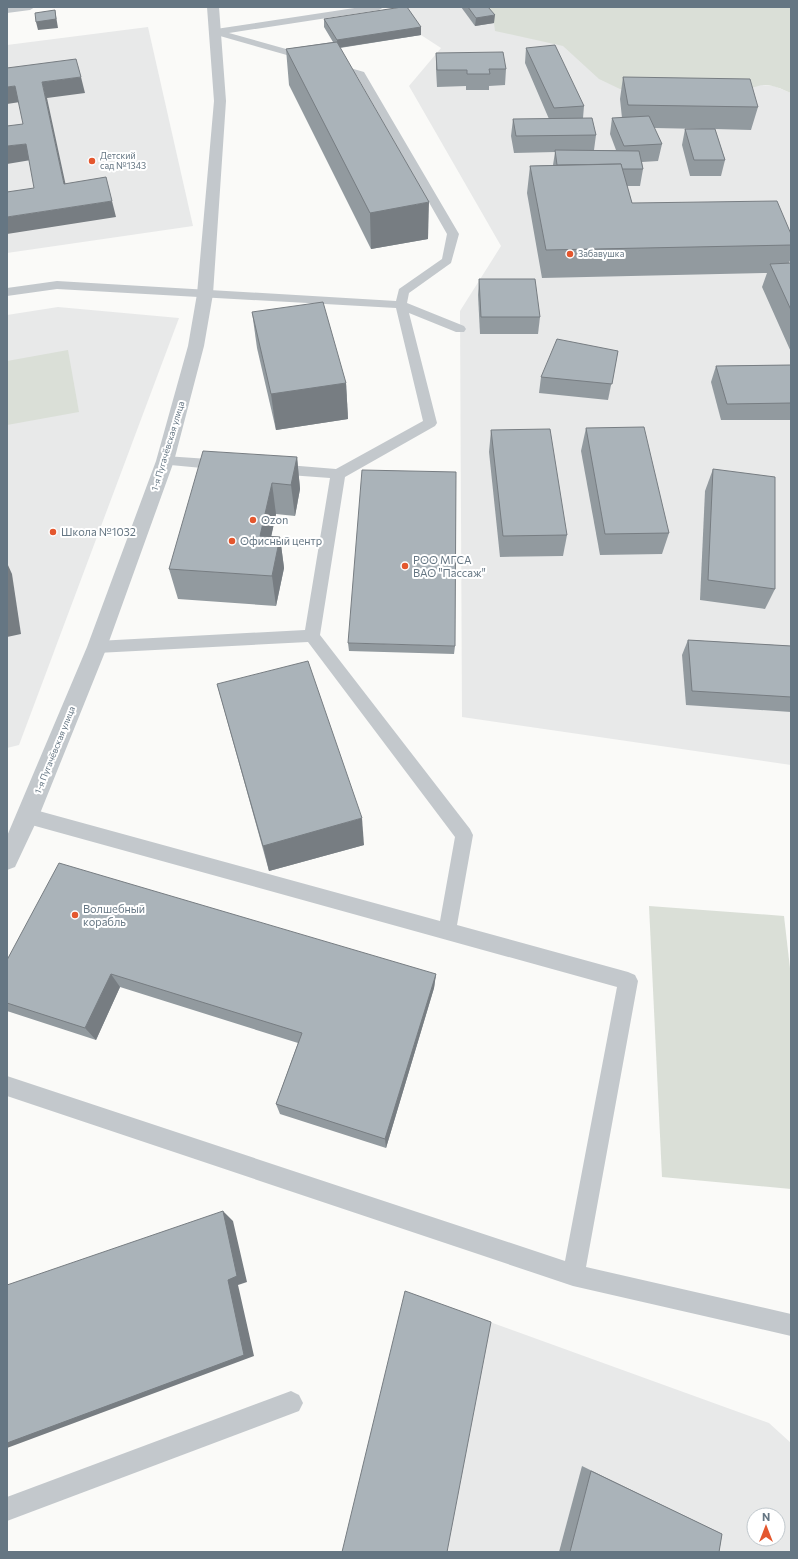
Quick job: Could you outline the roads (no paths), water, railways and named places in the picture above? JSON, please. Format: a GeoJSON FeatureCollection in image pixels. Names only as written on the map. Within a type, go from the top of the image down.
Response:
{"type":"FeatureCollection","features":[{"type":"Feature","properties":{"kind":"street","name":"1-я Пугачёвская улица"},"geometry":{"type":"LineString","coordinates":[[7,860],[28,816],[97,646],[165,461],[196,346],[205,294],[220,101],[213,7]]}},
{"type":"Feature","properties":{"kind":"lane"},"geometry":{"type":"LineString","coordinates":[[7,10],[30,7]]}},
{"type":"Feature","properties":{"kind":"lane"},"geometry":{"type":"LineString","coordinates":[[216,32],[379,7]]}},
{"type":"Feature","properties":{"kind":"lane"},"geometry":{"type":"LineString","coordinates":[[216,32],[361,74],[452,234],[447,261],[403,292],[401,305],[430,423],[338,474],[260,468]]}},
{"type":"Feature","properties":{"kind":"lane"},"geometry":{"type":"LineString","coordinates":[[7,292],[57,285],[401,305],[460,329]]}},
{"type":"Feature","properties":{"kind":"lane"},"geometry":{"type":"LineString","coordinates":[[165,461],[236,466]]}},
{"type":"Feature","properties":{"kind":"lane"},"geometry":{"type":"LineString","coordinates":[[338,474],[312,636],[464,835],[447,931]]}},
{"type":"Feature","properties":{"kind":"lane"},"geometry":{"type":"LineString","coordinates":[[97,646],[312,636]]}},
{"type":"Feature","properties":{"kind":"lane"},"geometry":{"type":"LineString","coordinates":[[28,816],[628,981],[573,1275]]}},
{"type":"Feature","properties":{"kind":"lane"},"geometry":{"type":"LineString","coordinates":[[7,1086],[573,1275],[791,1325]]}},
{"type":"Feature","properties":{"kind":"lane"},"geometry":{"type":"LineString","coordinates":[[7,1509],[291,1403]]}},
{"type":"Feature","properties":{"kind":"place","name":"Детский сад №1343"},"geometry":{"type":"Point","coordinates":[92,161]}},
{"type":"Feature","properties":{"kind":"place","name":"Забавушка"},"geometry":{"type":"Point","coordinates":[570,254]}},
{"type":"Feature","properties":{"kind":"place","name":"Ozon"},"geometry":{"type":"Point","coordinates":[253,520]}},
{"type":"Feature","properties":{"kind":"place","name":"Школа №1032"},"geometry":{"type":"Point","coordinates":[53,532]}},
{"type":"Feature","properties":{"kind":"place","name":"Офисный центр"},"geometry":{"type":"Point","coordinates":[232,541]}},
{"type":"Feature","properties":{"kind":"place","name":"РОО МГСА ВАО \"Пассаж\""},"geometry":{"type":"Point","coordinates":[405,566]}},
{"type":"Feature","properties":{"kind":"place","name":"Волшебный корабль"},"geometry":{"type":"Point","coordinates":[75,915]}}]}
